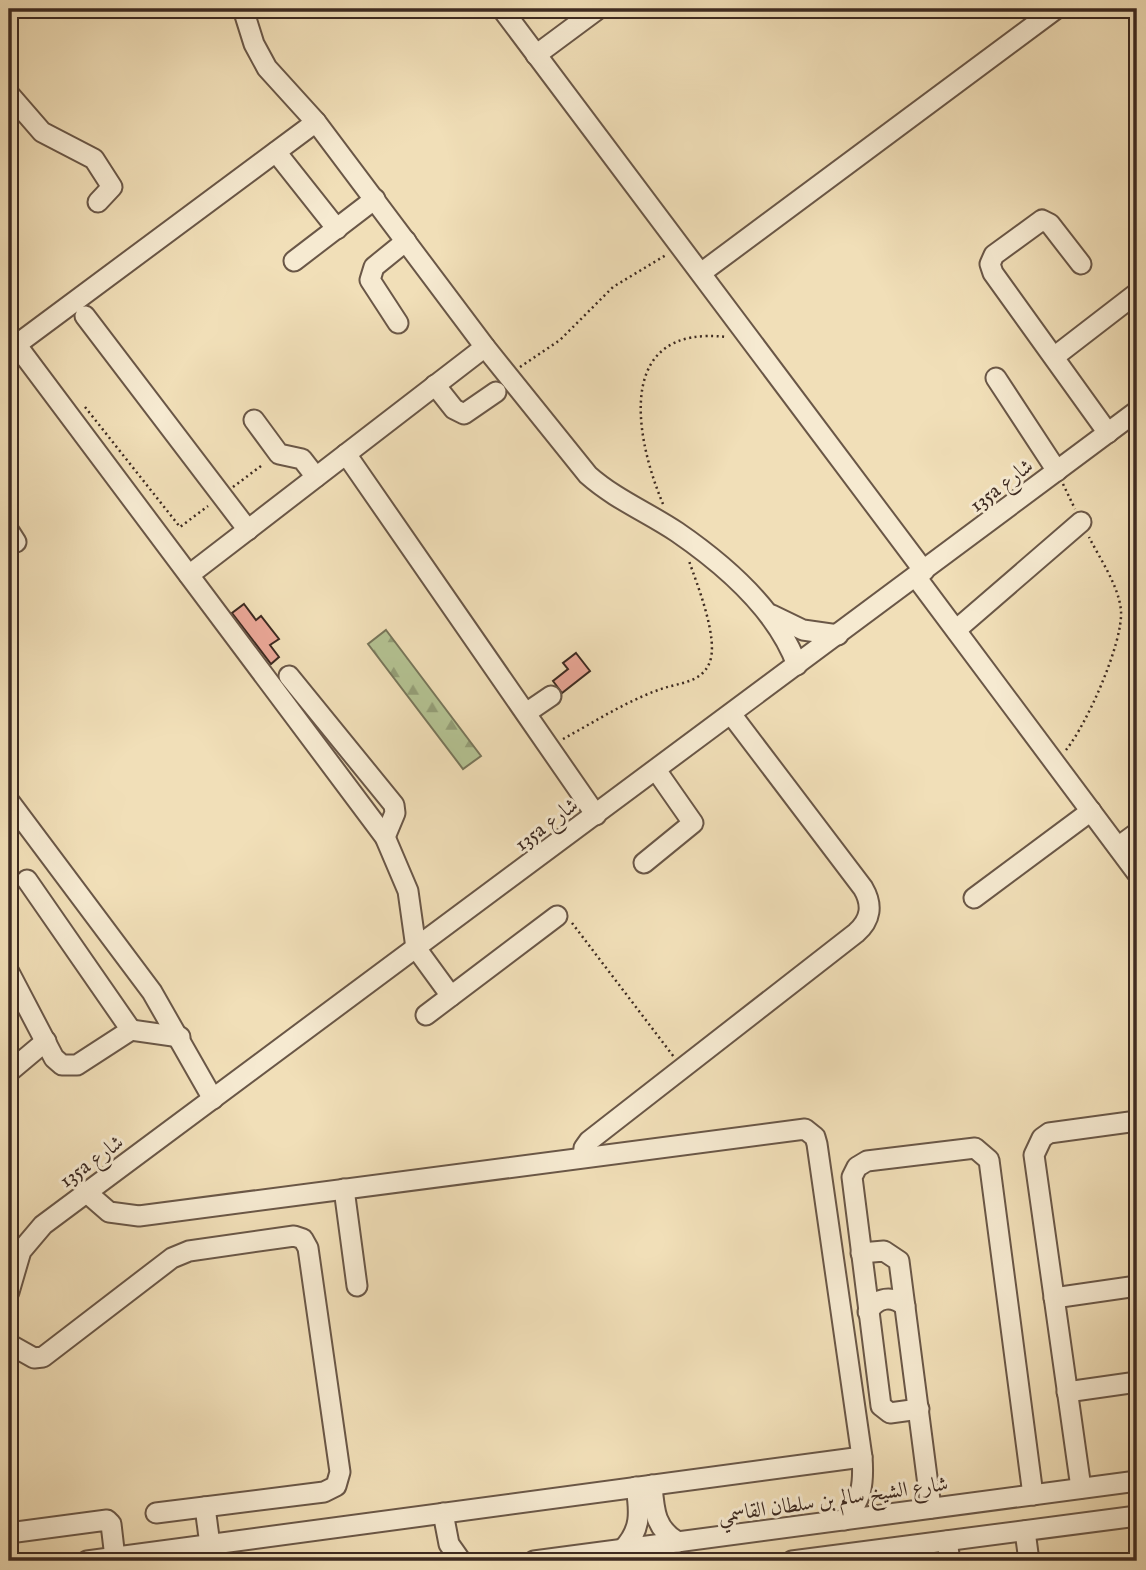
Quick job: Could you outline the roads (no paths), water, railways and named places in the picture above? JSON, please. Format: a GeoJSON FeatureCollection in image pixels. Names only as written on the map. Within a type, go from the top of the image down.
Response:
{"type":"FeatureCollection","features":[{"type":"Feature","properties":{"kind":"street"},"geometry":{"type":"LineString","coordinates":[[243,9],[260,57],[316,122],[485,347],[588,475],[608,492],[697,547],[771,615],[786,639],[797,665]]}},
{"type":"Feature","properties":{"kind":"street"},"geometry":{"type":"LineString","coordinates":[[502,9],[701,273],[920,574],[956,630],[1137,873]]}},
{"type":"Feature","properties":{"kind":"street"},"geometry":{"type":"LineString","coordinates":[[536,54],[598,9]]}},
{"type":"Feature","properties":{"kind":"street"},"geometry":{"type":"LineString","coordinates":[[701,273],[1056,9]]}},
{"type":"Feature","properties":{"kind":"street"},"geometry":{"type":"LineString","coordinates":[[9,94],[42,132],[97,162],[112,187],[98,202]]}},
{"type":"Feature","properties":{"kind":"street"},"geometry":{"type":"LineString","coordinates":[[316,122],[12,340],[385,836],[408,891],[416,948],[451,996]]}},
{"type":"Feature","properties":{"kind":"street"},"geometry":{"type":"LineString","coordinates":[[276,152],[337,229]]}},
{"type":"Feature","properties":{"kind":"street"},"geometry":{"type":"LineString","coordinates":[[294,261],[375,199]]}},
{"type":"Feature","properties":{"kind":"street"},"geometry":{"type":"LineString","coordinates":[[1082,264],[1050,224],[1042,220],[1034,223],[994,255],[990,264],[993,273],[1108,433]]}},
{"type":"Feature","properties":{"kind":"street"},"geometry":{"type":"LineString","coordinates":[[398,323],[370,280],[374,267],[406,241]]}},
{"type":"Feature","properties":{"kind":"street"},"geometry":{"type":"LineString","coordinates":[[1054,357],[1133,304]]}},
{"type":"Feature","properties":{"kind":"street"},"geometry":{"type":"LineString","coordinates":[[85,316],[248,530]]}},
{"type":"Feature","properties":{"kind":"street"},"geometry":{"type":"LineString","coordinates":[[189,575],[485,347]]}},
{"type":"Feature","properties":{"kind":"street"},"geometry":{"type":"LineString","coordinates":[[996,378],[1057,471]]}},
{"type":"Feature","properties":{"kind":"street"},"geometry":{"type":"LineString","coordinates":[[435,386],[454,409],[464,414],[469,414],[496,392]]}},
{"type":"Feature","properties":{"kind":"street","name":"135a شارع"},"geometry":{"type":"LineString","coordinates":[[9,1292],[21,1251],[29,1238],[86,1192],[1137,411]]}},
{"type":"Feature","properties":{"kind":"street"},"geometry":{"type":"LineString","coordinates":[[254,420],[279,454],[302,459],[316,477]]}},
{"type":"Feature","properties":{"kind":"street"},"geometry":{"type":"LineString","coordinates":[[346,454],[596,815]]}},
{"type":"Feature","properties":{"kind":"street"},"geometry":{"type":"LineString","coordinates":[[956,630],[1082,522]]}},
{"type":"Feature","properties":{"kind":"street"},"geometry":{"type":"LineString","coordinates":[[771,615],[803,630],[838,635]]}},
{"type":"Feature","properties":{"kind":"street"},"geometry":{"type":"LineString","coordinates":[[289,676],[394,804],[394,817],[385,836]]}},
{"type":"Feature","properties":{"kind":"street"},"geometry":{"type":"LineString","coordinates":[[526,713],[551,696]]}},
{"type":"Feature","properties":{"kind":"street"},"geometry":{"type":"LineString","coordinates":[[583,1157],[584,1148],[589,1141],[856,933],[869,917],[868,897],[863,888],[732,714]]}},
{"type":"Feature","properties":{"kind":"street"},"geometry":{"type":"LineString","coordinates":[[644,863],[693,823],[656,770]]}},
{"type":"Feature","properties":{"kind":"street"},"geometry":{"type":"LineString","coordinates":[[9,801],[129,958],[180,1037],[213,1099]]}},
{"type":"Feature","properties":{"kind":"street"},"geometry":{"type":"LineString","coordinates":[[974,898],[1091,811]]}},
{"type":"Feature","properties":{"kind":"street"},"geometry":{"type":"LineString","coordinates":[[1118,847],[1137,833]]}},
{"type":"Feature","properties":{"kind":"street"},"geometry":{"type":"LineString","coordinates":[[27,880],[131,1030]]}},
{"type":"Feature","properties":{"kind":"street"},"geometry":{"type":"LineString","coordinates":[[426,1015],[557,916]]}},
{"type":"Feature","properties":{"kind":"street"},"geometry":{"type":"LineString","coordinates":[[9,972],[57,1062],[72,1066],[131,1030],[180,1037]]}},
{"type":"Feature","properties":{"kind":"street"},"geometry":{"type":"LineString","coordinates":[[9,1072],[46,1041]]}},
{"type":"Feature","properties":{"kind":"street"},"geometry":{"type":"LineString","coordinates":[[1081,1488],[1035,1164],[1037,1146],[1042,1138],[1058,1130],[1137,1121]]}},
{"type":"Feature","properties":{"kind":"street"},"geometry":{"type":"LineString","coordinates":[[86,1192],[109,1212],[139,1216],[798,1128],[811,1132],[817,1144],[862,1457],[862,1489],[859,1500],[844,1520]]}},
{"type":"Feature","properties":{"kind":"street"},"geometry":{"type":"LineString","coordinates":[[919,1409],[890,1413],[881,1406],[852,1177],[857,1167],[867,1161],[969,1148],[986,1154],[1033,1495]]}},
{"type":"Feature","properties":{"kind":"street"},"geometry":{"type":"LineString","coordinates":[[344,1189],[357,1286]]}},
{"type":"Feature","properties":{"kind":"street"},"geometry":{"type":"LineString","coordinates":[[9,1344],[34,1358],[43,1357],[157,1267],[181,1254],[294,1236],[303,1239],[308,1248],[340,1479],[336,1486],[324,1492],[156,1513]]}},
{"type":"Feature","properties":{"kind":"street"},"geometry":{"type":"LineString","coordinates":[[861,1253],[884,1251],[895,1256],[900,1267],[932,1508]]}},
{"type":"Feature","properties":{"kind":"street"},"geometry":{"type":"LineString","coordinates":[[1054,1298],[1137,1286]]}},
{"type":"Feature","properties":{"kind":"street"},"geometry":{"type":"LineString","coordinates":[[868,1312],[878,1301],[885,1298],[899,1301],[905,1306]]}},
{"type":"Feature","properties":{"kind":"street"},"geometry":{"type":"LineString","coordinates":[[1067,1392],[1137,1382]]}},
{"type":"Feature","properties":{"kind":"street"},"geometry":{"type":"LineString","coordinates":[[87,1561],[862,1457]]}},
{"type":"Feature","properties":{"kind":"street","name":"شارع الشيخ سالم بن سلطان القاسمي"},"geometry":{"type":"LineString","coordinates":[[534,1561],[1137,1481]]}},
{"type":"Feature","properties":{"kind":"street"},"geometry":{"type":"LineString","coordinates":[[644,1486],[656,1518],[668,1536],[678,1542]]}},
{"type":"Feature","properties":{"kind":"street"},"geometry":{"type":"LineString","coordinates":[[623,1549],[637,1530],[644,1486]]}},
{"type":"Feature","properties":{"kind":"street"},"geometry":{"type":"LineString","coordinates":[[205,1507],[210,1545]]}},
{"type":"Feature","properties":{"kind":"street"},"geometry":{"type":"LineString","coordinates":[[443,1514],[449,1544],[461,1561]]}},
{"type":"Feature","properties":{"kind":"street"},"geometry":{"type":"LineString","coordinates":[[792,1561],[1137,1516]]}},
{"type":"Feature","properties":{"kind":"street"},"geometry":{"type":"LineString","coordinates":[[9,1533],[107,1520],[111,1524],[115,1558]]}},
{"type":"Feature","properties":{"kind":"street"},"geometry":{"type":"LineString","coordinates":[[1025,1531],[1029,1561]]}},
{"type":"Feature","properties":{"kind":"street"},"geometry":{"type":"LineString","coordinates":[[947,1541],[950,1561]]}}]}
